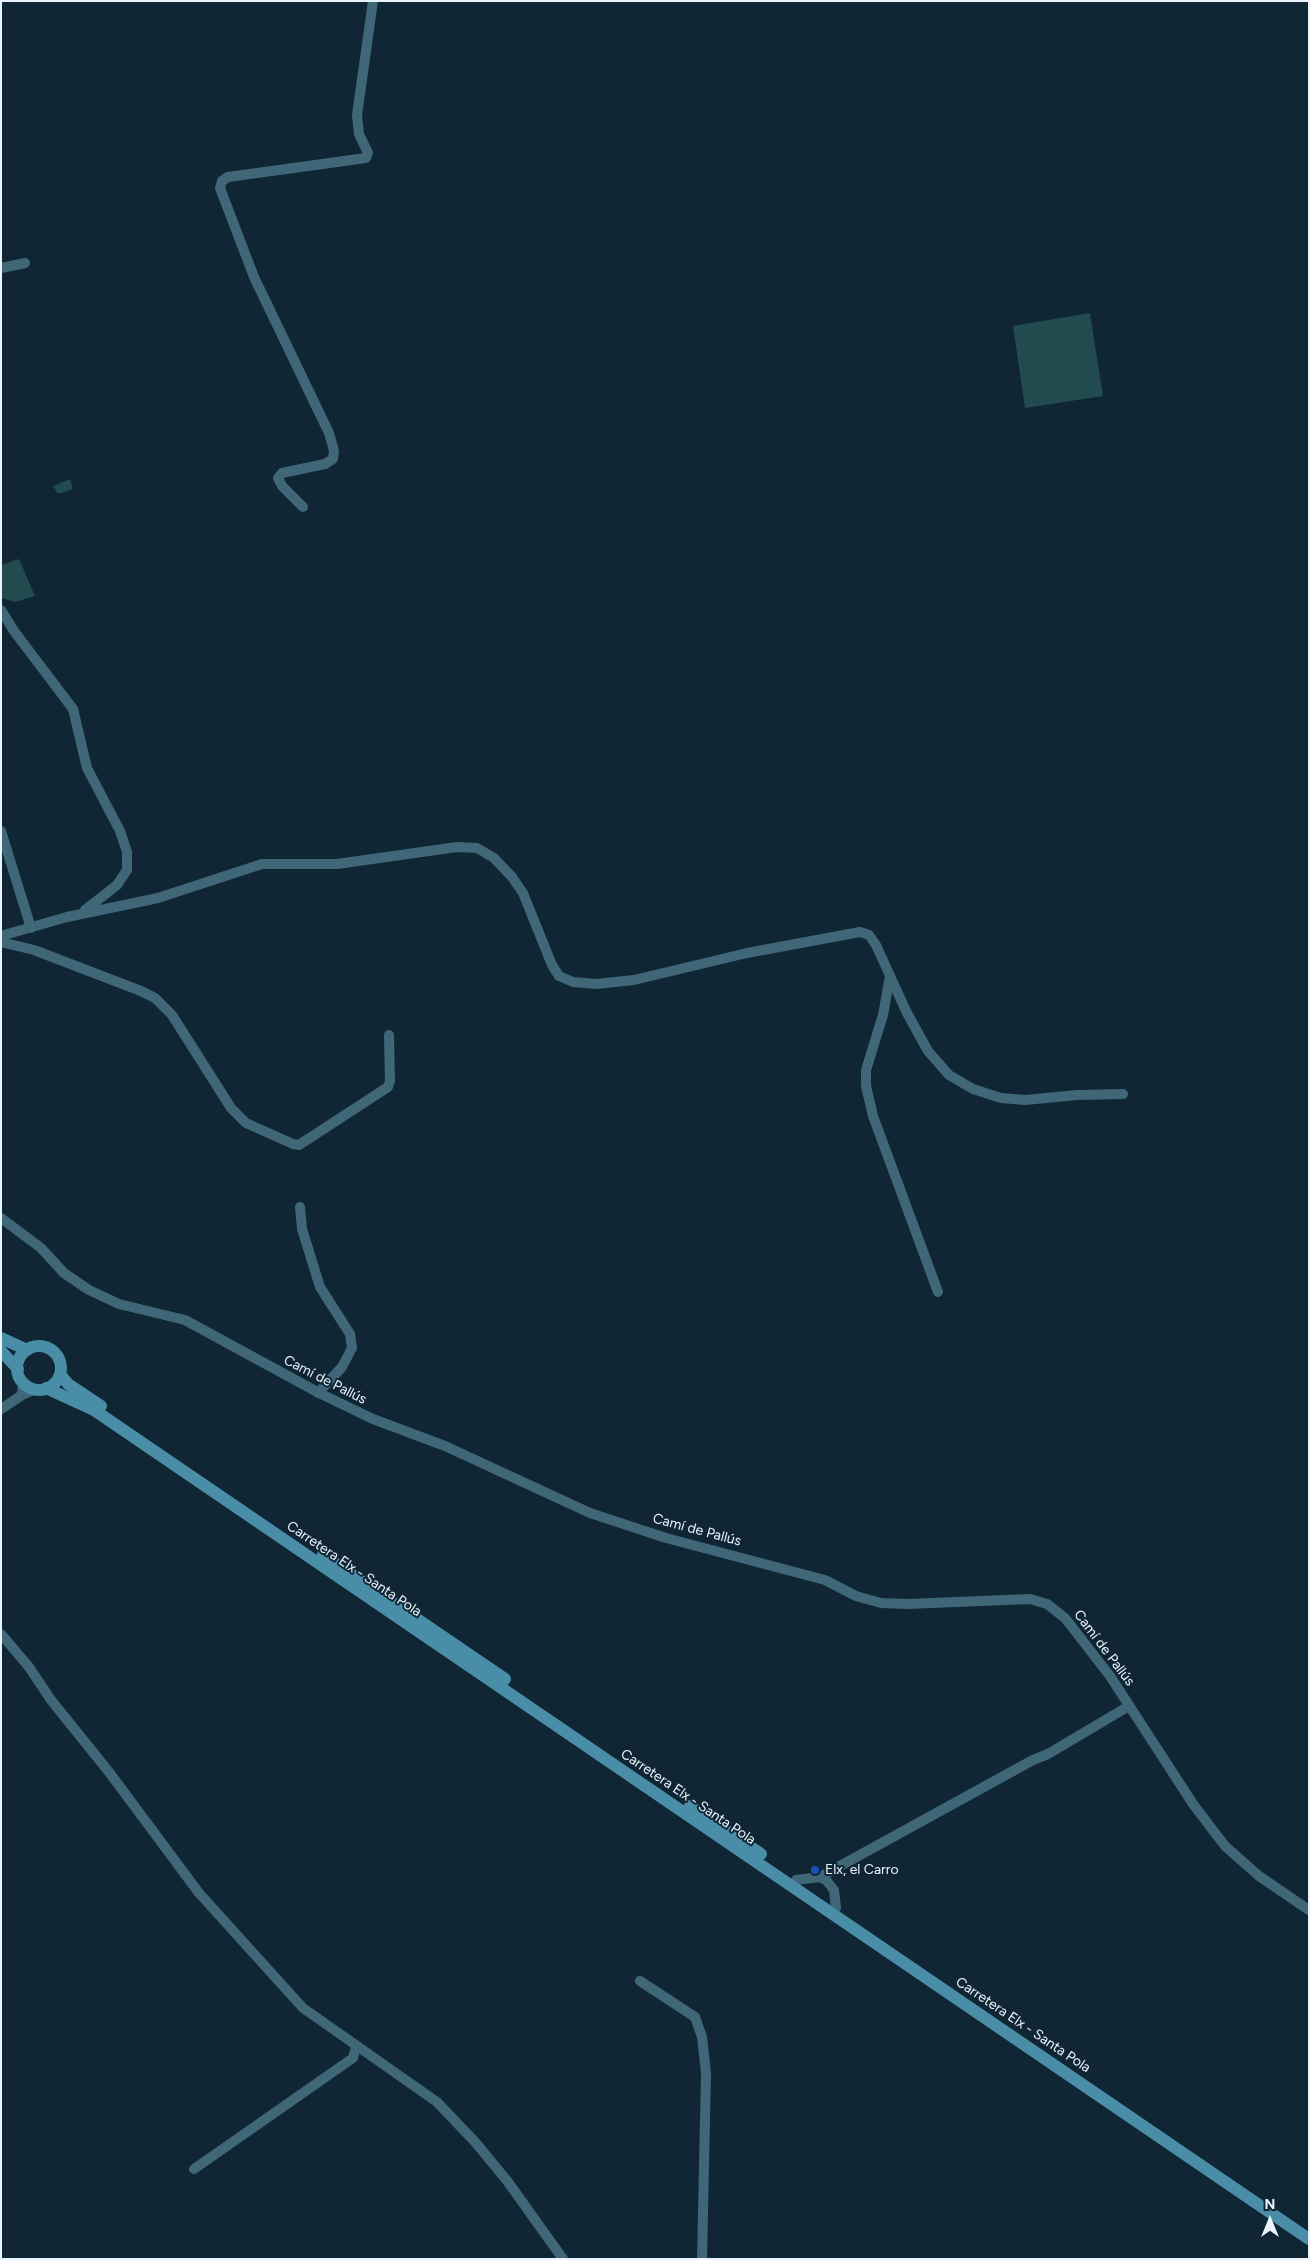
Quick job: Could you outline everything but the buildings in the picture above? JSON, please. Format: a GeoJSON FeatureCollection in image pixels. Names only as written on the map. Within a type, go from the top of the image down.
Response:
{"type":"FeatureCollection","features":[{"type":"Feature","properties":{"kind":"main road"},"geometry":{"type":"LineString","coordinates":[[1,1338],[27,1350]]}},
{"type":"Feature","properties":{"kind":"main road"},"geometry":{"type":"LineString","coordinates":[[1,1351],[18,1369],[23,1389],[41,1388],[57,1380],[60,1374],[60,1361],[52,1350],[40,1346],[27,1350],[22,1355],[18,1369]]}},
{"type":"Feature","properties":{"kind":"main road","name":"Carretera Elx - Santa Pola"},"geometry":{"type":"LineString","coordinates":[[60,1374],[76,1390],[426,1624],[606,1751],[731,1833],[836,1908],[1309,2231]]}},
{"type":"Feature","properties":{"kind":"main road","name":"Carretera Elx - Santa Pola"},"geometry":{"type":"LineString","coordinates":[[41,1388],[94,1410],[1309,2238]]}},
{"type":"Feature","properties":{"kind":"street"},"geometry":{"type":"LineString","coordinates":[[303,507],[282,486],[278,478],[282,473],[325,464],[333,459],[334,451],[329,433],[254,277],[220,188],[222,181],[228,177],[366,158],[368,153],[359,134],[356,115],[373,1]]}},
{"type":"Feature","properties":{"kind":"street"},"geometry":{"type":"LineString","coordinates":[[1,268],[26,263]]}},
{"type":"Feature","properties":{"kind":"street"},"geometry":{"type":"LineString","coordinates":[[1,610],[14,631],[73,709],[87,768],[120,831],[127,852],[127,870],[117,884],[80,914]]}},
{"type":"Feature","properties":{"kind":"street"},"geometry":{"type":"LineString","coordinates":[[1,830],[31,928]]}},
{"type":"Feature","properties":{"kind":"street"},"geometry":{"type":"LineString","coordinates":[[1,936],[80,914],[158,898],[262,864],[337,864],[457,847],[476,848],[494,858],[512,877],[523,893],[552,965],[559,976],[573,982],[596,984],[634,980],[747,953],[860,932],[869,935],[876,944],[928,1051],[949,1075],[973,1089],[1001,1098],[1025,1100],[1077,1095],[1123,1094]]}},
{"type":"Feature","properties":{"kind":"street"},"geometry":{"type":"LineString","coordinates":[[1,942],[34,950],[141,990],[154,998],[172,1015],[232,1108],[246,1123],[293,1144],[299,1145],[388,1087],[390,1081],[389,1035]]}},
{"type":"Feature","properties":{"kind":"street"},"geometry":{"type":"LineString","coordinates":[[890,974],[883,1015],[866,1070],[866,1086],[873,1116],[938,1292]]}},
{"type":"Feature","properties":{"kind":"street"},"geometry":{"type":"LineString","coordinates":[[300,1207],[302,1229],[320,1287],[350,1334],[352,1348],[342,1368],[318,1393]]}},
{"type":"Feature","properties":{"kind":"street","name":"Camí de Pallús"},"geometry":{"type":"LineString","coordinates":[[1,1218],[41,1248],[64,1272],[89,1290],[118,1304],[185,1320],[318,1393],[373,1419],[445,1446],[590,1513],[666,1538],[825,1580],[856,1596],[890,1603],[1030,1599],[1047,1604],[1065,1618],[1110,1676],[1193,1804],[1225,1846],[1259,1876],[1309,1910]]}},
{"type":"Feature","properties":{"kind":"street"},"geometry":{"type":"LineString","coordinates":[[1,1409],[23,1389]]}},
{"type":"Feature","properties":{"kind":"street"},"geometry":{"type":"LineString","coordinates":[[1,1634],[29,1667],[199,1893],[303,2008],[436,2102],[481,2149],[563,2259]]}},
{"type":"Feature","properties":{"kind":"street"},"geometry":{"type":"LineString","coordinates":[[796,1880],[820,1878],[1033,1760],[1048,1754],[1129,1706]]}},
{"type":"Feature","properties":{"kind":"street"},"geometry":{"type":"LineString","coordinates":[[820,1878],[830,1883],[834,1890],[836,1908]]}},
{"type":"Feature","properties":{"kind":"street"},"geometry":{"type":"LineString","coordinates":[[640,1981],[695,2017],[702,2037],[706,2074],[702,2259]]}},
{"type":"Feature","properties":{"kind":"street"},"geometry":{"type":"LineString","coordinates":[[194,2169],[353,2058],[356,2047]]}},
{"type":"Feature","properties":{"kind":"shaded area"},"geometry":{"type":"Polygon","coordinates":[[[1090,313],[1103,396],[1025,408],[1013,326],[1090,313]]]}},
{"type":"Feature","properties":{"kind":"shaded area"},"geometry":{"type":"Polygon","coordinates":[[[70,479],[73,489],[58,494],[53,486],[70,479]]]}},
{"type":"Feature","properties":{"kind":"shaded area"},"geometry":{"type":"Polygon","coordinates":[[[19,559],[35,596],[15,602],[2,598],[1,565],[19,559]]]}},
{"type":"Feature","properties":{"kind":"place","name":"Elx, el Carro"},"geometry":{"type":"Point","coordinates":[815,1870]}}]}
